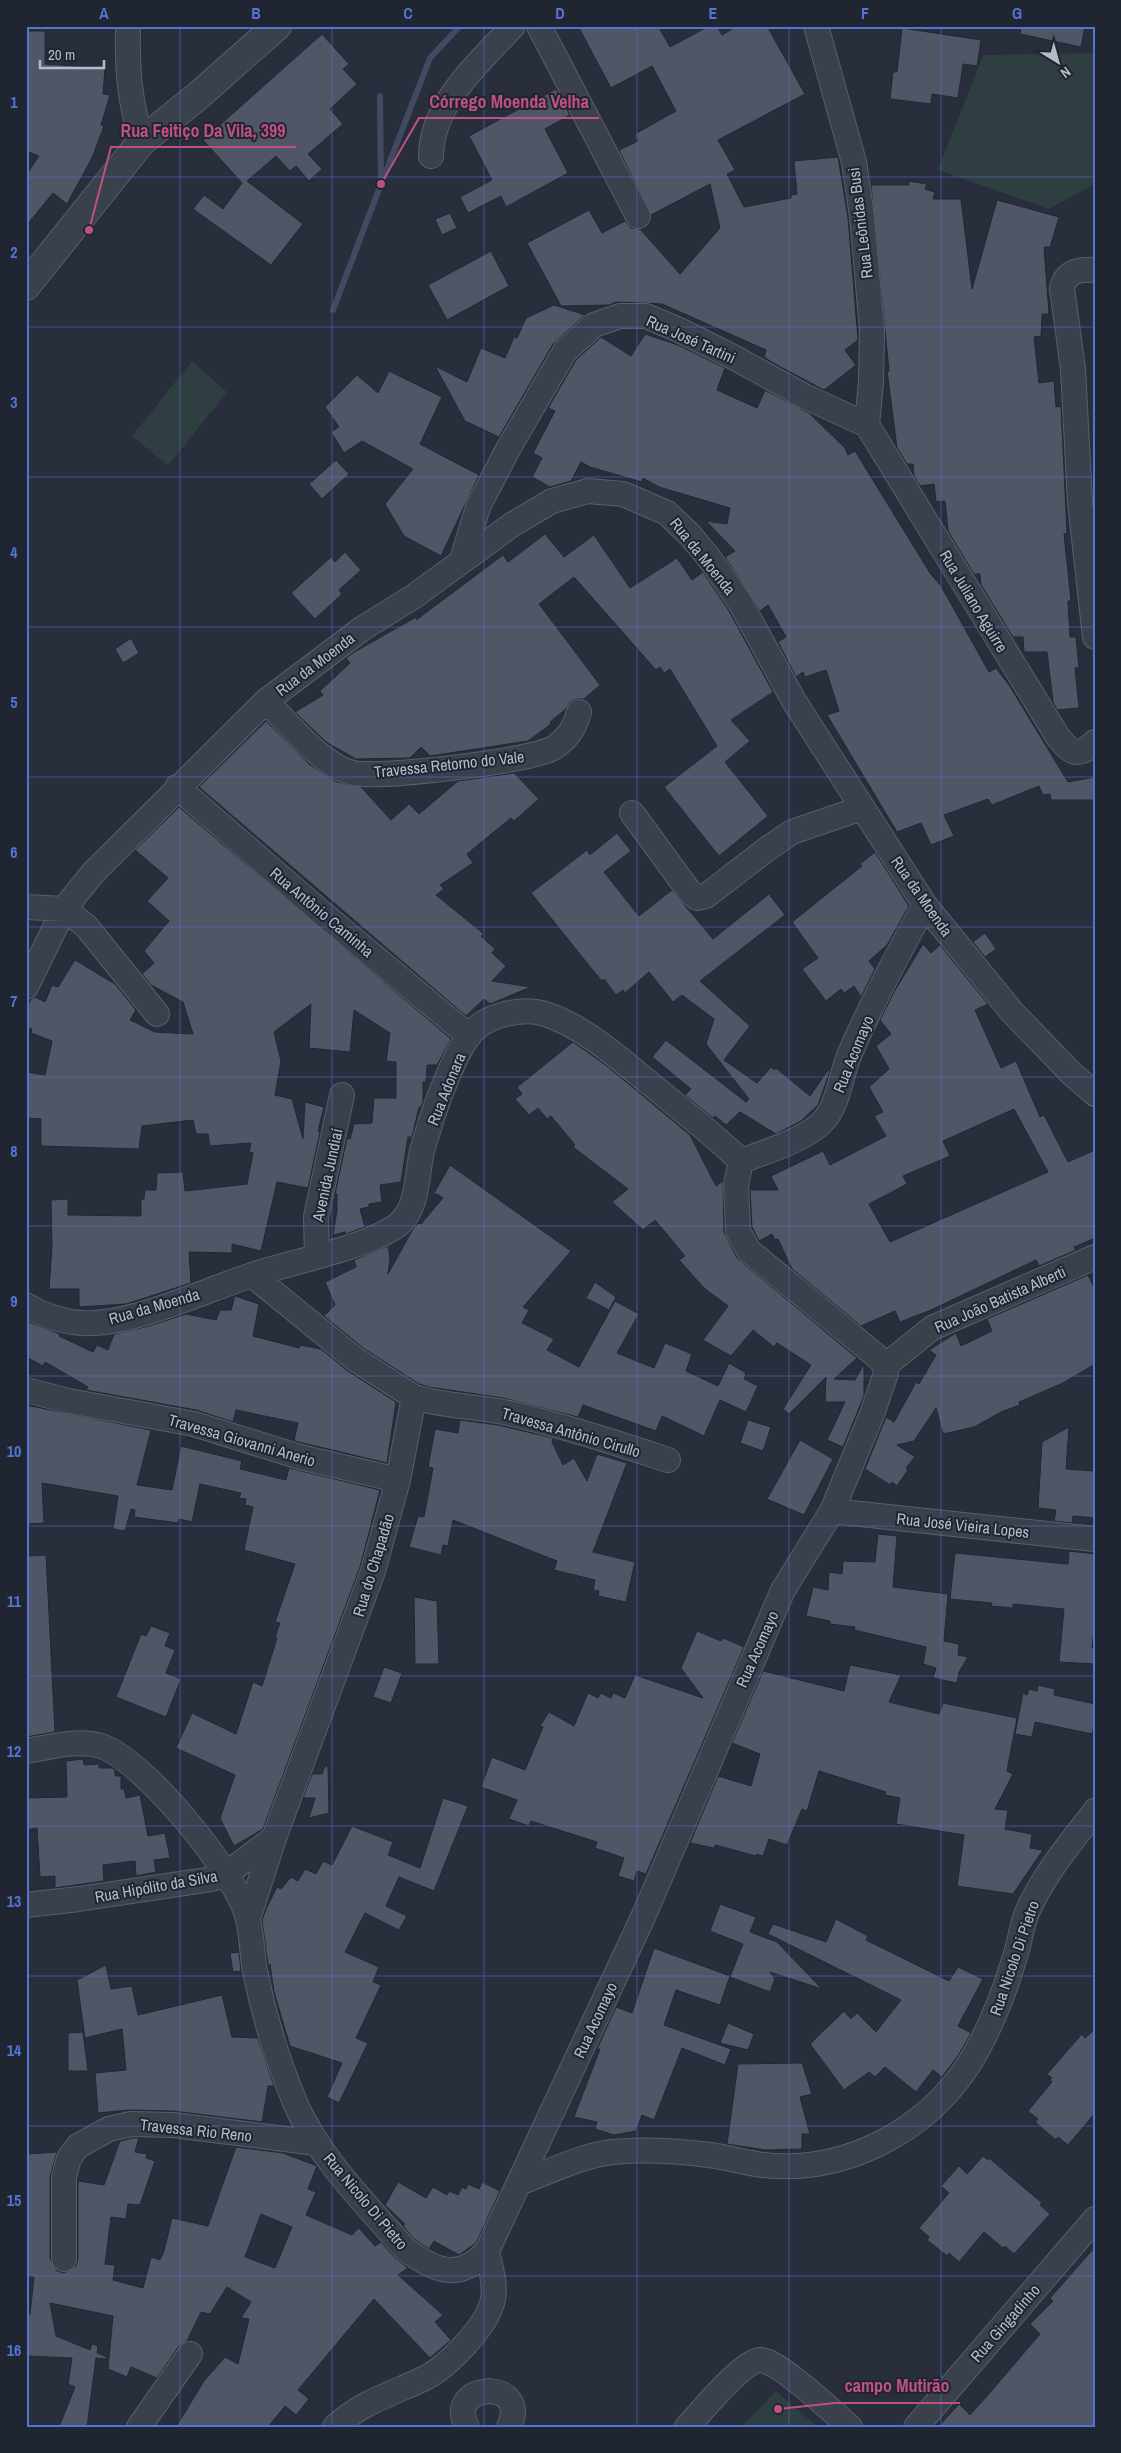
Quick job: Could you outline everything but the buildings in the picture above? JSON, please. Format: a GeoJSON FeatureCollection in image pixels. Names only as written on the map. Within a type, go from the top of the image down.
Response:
{"type":"FeatureCollection","features":[{"type":"Feature","properties":{"kind":"street"},"geometry":{"type":"LineString","coordinates":[[128,26],[127,74],[130,99],[142,141]]}},
{"type":"Feature","properties":{"kind":"street"},"geometry":{"type":"LineString","coordinates":[[26,286],[142,141],[199,95],[277,26]]}},
{"type":"Feature","properties":{"kind":"street"},"geometry":{"type":"LineString","coordinates":[[431,156],[432,140],[443,108],[513,26]]}},
{"type":"Feature","properties":{"kind":"street"},"geometry":{"type":"LineString","coordinates":[[539,26],[638,216]]}},
{"type":"Feature","properties":{"kind":"street","name":"Rua Leônidas Busi"},"geometry":{"type":"LineString","coordinates":[[816,26],[854,162],[862,216],[872,330],[867,425]]}},
{"type":"Feature","properties":{"kind":"street"},"geometry":{"type":"LineString","coordinates":[[1095,270],[1083,269],[1075,271],[1064,280],[1062,288],[1073,368],[1080,502],[1095,637]]}},
{"type":"Feature","properties":{"kind":"street","name":"Rua José Tartini"},"geometry":{"type":"LineString","coordinates":[[462,560],[478,507],[508,449],[565,351],[594,325],[620,316],[646,316],[727,354],[804,396],[867,425]]}},
{"type":"Feature","properties":{"kind":"street","name":"Rua Juliano Aguirre"},"geometry":{"type":"LineString","coordinates":[[867,425],[1058,737],[1069,750],[1078,753],[1095,742]]}},
{"type":"Feature","properties":{"kind":"street","name":"Rua da Moenda"},"geometry":{"type":"LineString","coordinates":[[26,987],[64,909],[92,872],[176,787],[266,701],[363,628],[413,597],[513,524],[552,501],[588,491],[623,494],[668,513],[710,559],[741,604],[794,701],[925,905],[1012,1012],[1071,1073],[1095,1094]]}},
{"type":"Feature","properties":{"kind":"street","name":"Travessa Retorno do Vale"},"geometry":{"type":"LineString","coordinates":[[266,701],[315,751],[353,774],[380,774],[432,769],[532,755],[552,749],[563,741],[574,728],[579,712]]}},
{"type":"Feature","properties":{"kind":"street","name":"Rua Antônio Caminha"},"geometry":{"type":"LineString","coordinates":[[176,787],[469,1036]]}},
{"type":"Feature","properties":{"kind":"street"},"geometry":{"type":"LineString","coordinates":[[632,813],[688,891],[697,898],[706,896],[767,848],[792,832],[862,808]]}},
{"type":"Feature","properties":{"kind":"street","name":"Rua Acomayo"},"geometry":{"type":"LineString","coordinates":[[741,1162],[807,1133],[825,1119],[831,1110],[850,1054],[864,1022],[892,965],[925,905]]}},
{"type":"Feature","properties":{"kind":"street"},"geometry":{"type":"LineString","coordinates":[[26,907],[64,909],[86,926],[157,1014]]}},
{"type":"Feature","properties":{"kind":"street"},"geometry":{"type":"LineString","coordinates":[[26,950],[50,938]]}},
{"type":"Feature","properties":{"kind":"street","name":"Rua Adonara"},"geometry":{"type":"LineString","coordinates":[[252,1275],[365,1241],[401,1222],[410,1207],[421,1155],[437,1102],[452,1066],[475,1028],[492,1019],[515,1013],[543,1013],[564,1021],[614,1054],[721,1142],[741,1162]]}},
{"type":"Feature","properties":{"kind":"street","name":"Avenida Jundiaí"},"geometry":{"type":"LineString","coordinates":[[317,1256],[316,1217],[342,1095]]}},
{"type":"Feature","properties":{"kind":"street"},"geometry":{"type":"LineString","coordinates":[[741,1162],[736,1185],[738,1231],[749,1251],[880,1359],[885,1366]]}},
{"type":"Feature","properties":{"kind":"street","name":"Rua João Batista Alberti"},"geometry":{"type":"LineString","coordinates":[[885,1366],[932,1328],[1095,1257]]}},
{"type":"Feature","properties":{"kind":"street"},"geometry":{"type":"LineString","coordinates":[[252,1275],[355,1358],[414,1397]]}},
{"type":"Feature","properties":{"kind":"street","name":"Rua da Moenda"},"geometry":{"type":"LineString","coordinates":[[26,1305],[45,1316],[84,1323],[119,1320],[252,1275]]}},
{"type":"Feature","properties":{"kind":"street","name":"Rua Acomayo"},"geometry":{"type":"LineString","coordinates":[[519,2183],[644,1915],[783,1590],[832,1511],[875,1407],[886,1373],[885,1366]]}},
{"type":"Feature","properties":{"kind":"street","name":"Travessa Giovanni Anerio"},"geometry":{"type":"LineString","coordinates":[[26,1390],[69,1401],[194,1424],[300,1457],[398,1480]]}},
{"type":"Feature","properties":{"kind":"street","name":"Travessa Antônio Cirullo"},"geometry":{"type":"LineString","coordinates":[[414,1397],[432,1403],[510,1413],[563,1426],[668,1460]]}},
{"type":"Feature","properties":{"kind":"street","name":"Rua do Chapadão"},"geometry":{"type":"LineString","coordinates":[[248,1919],[274,1838],[373,1571],[398,1480],[414,1397]]}},
{"type":"Feature","properties":{"kind":"street","name":"Rua José Vieira Lopes"},"geometry":{"type":"LineString","coordinates":[[832,1511],[1095,1539]]}},
{"type":"Feature","properties":{"kind":"street","name":"Rua Nicolo Di Pietro"},"geometry":{"type":"LineString","coordinates":[[26,1751],[82,1743],[102,1746],[125,1759],[152,1782],[170,1802],[226,1874],[248,1919],[255,1971],[273,2043],[296,2105],[316,2143],[405,2249],[423,2263],[451,2272],[469,2267],[487,2250],[519,2183],[580,2160],[611,2152],[670,2152],[709,2155],[764,2165],[795,2165],[836,2161],[882,2143],[910,2126],[951,2088],[969,2064],[1002,1997],[1026,1916],[1040,1887],[1095,1811]]}},
{"type":"Feature","properties":{"kind":"street","name":"Rua Hipólito da Silva"},"geometry":{"type":"LineString","coordinates":[[26,1905],[180,1885],[212,1879],[226,1874],[274,1838]]}},
{"type":"Feature","properties":{"kind":"street","name":"Travessa Rio Reno"},"geometry":{"type":"LineString","coordinates":[[64,2259],[64,2177],[69,2158],[78,2146],[109,2129],[131,2124],[173,2125],[316,2143]]}},
{"type":"Feature","properties":{"kind":"street","name":"Rua Gingadinho"},"geometry":{"type":"LineString","coordinates":[[916,2427],[1095,2218]]}},
{"type":"Feature","properties":{"kind":"street"},"geometry":{"type":"LineString","coordinates":[[335,2427],[352,2413],[375,2399],[422,2380],[448,2363],[463,2348],[487,2314],[493,2300],[493,2276],[487,2250]]}},
{"type":"Feature","properties":{"kind":"street"},"geometry":{"type":"LineString","coordinates":[[139,2427],[190,2354]]}},
{"type":"Feature","properties":{"kind":"street"},"geometry":{"type":"LineString","coordinates":[[687,2427],[743,2368],[758,2360],[766,2360],[786,2372],[850,2427]]}},
{"type":"Feature","properties":{"kind":"street"},"geometry":{"type":"LineString","coordinates":[[467,2427],[464,2413],[466,2404],[471,2396],[479,2391],[488,2390],[497,2391],[510,2403],[513,2411],[509,2427]]}},
{"type":"Feature","properties":{"kind":"shaded area"},"geometry":{"type":"Polygon","coordinates":[[[1095,53],[1095,184],[1049,209],[938,170],[983,55],[1095,53]]]}},
{"type":"Feature","properties":{"kind":"shaded area"},"geometry":{"type":"Polygon","coordinates":[[[192,361],[227,392],[168,466],[132,436],[192,361]]]}},
{"type":"Feature","properties":{"kind":"shaded area"},"geometry":{"type":"Polygon","coordinates":[[[776,2391],[818,2427],[741,2427],[776,2391]]]}},
{"type":"Feature","properties":{"kind":"waterway"},"geometry":{"type":"LineString","coordinates":[[383,179],[430,58],[460,26]]}},
{"type":"Feature","properties":{"kind":"waterway"},"geometry":{"type":"LineString","coordinates":[[333,310],[381,184],[380,96]]}},
{"type":"Feature","properties":{"kind":"place","name":"Córrego Moenda Velha"},"geometry":{"type":"Point","coordinates":[381,184]}},
{"type":"Feature","properties":{"kind":"place","name":"Rua Feitiço Da Vila, 399"},"geometry":{"type":"Point","coordinates":[89,230]}},
{"type":"Feature","properties":{"kind":"place","name":"campo Mutirão"},"geometry":{"type":"Point","coordinates":[778,2409]}}]}
